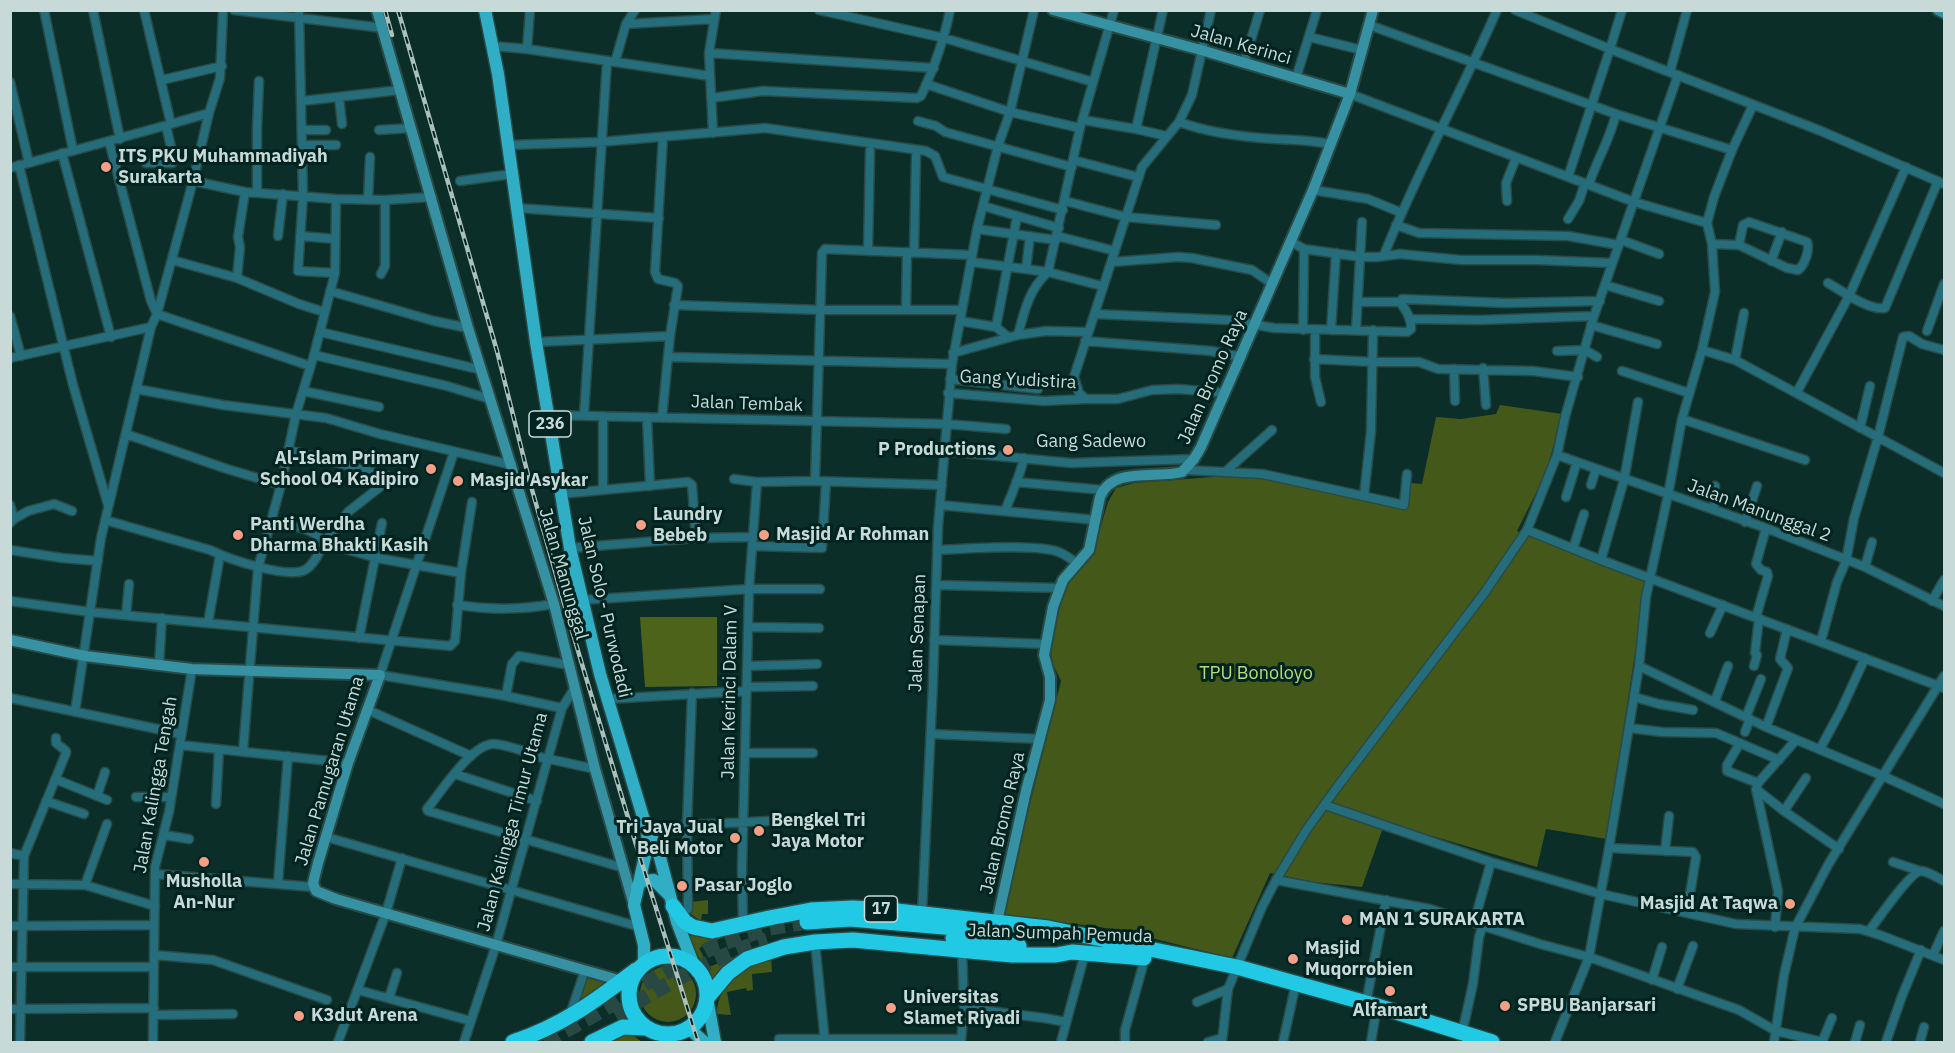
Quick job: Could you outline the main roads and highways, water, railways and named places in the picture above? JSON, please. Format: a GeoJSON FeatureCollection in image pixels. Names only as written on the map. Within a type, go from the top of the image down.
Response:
{"type":"FeatureCollection","features":[{"type":"Feature","properties":{"kind":"highway","name":"Jalan Sumpah Pemuda"},"geometry":{"type":"LineString","coordinates":[[677,904],[686,922],[703,930],[718,931],[811,910],[853,908],[922,913],[1048,928],[1237,967],[1372,1004],[1469,1037],[1492,1042]]}},
{"type":"Feature","properties":{"kind":"highway"},"geometry":{"type":"LineString","coordinates":[[810,932],[850,919],[1033,936],[1099,939]]}},
{"type":"Feature","properties":{"kind":"highway"},"geometry":{"type":"LineString","coordinates":[[810,932],[847,929],[899,932],[1078,952]]}},
{"type":"Feature","properties":{"kind":"highway","name":"Jalan Sumpah Pemuda"},"geometry":{"type":"LineString","coordinates":[[707,998],[728,973],[747,959],[784,947],[810,932],[853,940],[1032,956],[1078,952],[1145,958],[1180,957]]}},
{"type":"Feature","properties":{"kind":"highway"},"geometry":{"type":"LineString","coordinates":[[513,1042],[569,1018],[592,1004],[641,966],[651,960],[666,956],[681,958],[694,966],[703,978],[707,998]]}},
{"type":"Feature","properties":{"kind":"highway"},"geometry":{"type":"LineString","coordinates":[[641,966],[631,982],[628,997],[632,1012],[649,1035]]}},
{"type":"Feature","properties":{"kind":"highway","name":"17"},"geometry":{"type":"LineString","coordinates":[[685,1030],[697,1021],[707,998]]}},
{"type":"Feature","properties":{"kind":"highway"},"geometry":{"type":"LineString","coordinates":[[592,1042],[623,1027],[649,1035],[670,1034],[685,1030]]}},
{"type":"Feature","properties":{"kind":"highway"},"geometry":{"type":"LineString","coordinates":[[670,1042],[685,1030]]}},
{"type":"Feature","properties":{"kind":"main road","name":"Jalan Solo - Purwodadi"},"geometry":{"type":"LineString","coordinates":[[486,10],[536,342],[570,548],[607,699],[647,830],[658,850],[677,904],[694,966]]}},
{"type":"Feature","properties":{"kind":"main road","name":"Jalan Solo - Purwodadi"},"geometry":{"type":"LineString","coordinates":[[634,905],[648,843],[647,830]]}},
{"type":"Feature","properties":{"kind":"main road"},"geometry":{"type":"LineString","coordinates":[[637,887],[642,881],[654,880],[677,904]]}},
{"type":"Feature","properties":{"kind":"main road","name":"Jalan Manunggal"},"geometry":{"type":"LineString","coordinates":[[634,905],[645,949],[641,966]]}},
{"type":"Feature","properties":{"kind":"main road"},"geometry":{"type":"LineString","coordinates":[[707,998],[715,1042]]}},
{"type":"Feature","properties":{"kind":"main road"},"geometry":{"type":"LineString","coordinates":[[685,1030],[692,1032],[704,1042]]}},
{"type":"Feature","properties":{"kind":"tunnel"},"geometry":{"type":"LineString","coordinates":[[545,1042],[717,945],[770,928],[807,922]]}},
{"type":"Feature","properties":{"kind":"tunnel"},"geometry":{"type":"LineString","coordinates":[[615,1015],[707,964],[767,940]]}},
{"type":"Feature","properties":{"kind":"railway"},"geometry":{"type":"LineString","coordinates":[[385,10],[392,35]]}},
{"type":"Feature","properties":{"kind":"railway"},"geometry":{"type":"LineString","coordinates":[[398,10],[497,351],[529,479],[567,614],[698,1042]]}},
{"type":"Feature","properties":{"kind":"place","name":"ITS PKU Muhammadiyah Surakarta"},"geometry":{"type":"Point","coordinates":[106,167]}},
{"type":"Feature","properties":{"kind":"place","name":"P Productions"},"geometry":{"type":"Point","coordinates":[1008,450]}},
{"type":"Feature","properties":{"kind":"place","name":"Al-Islam Primary School 04 Kadipiro"},"geometry":{"type":"Point","coordinates":[431,469]}},
{"type":"Feature","properties":{"kind":"place","name":"Masjid Asykar"},"geometry":{"type":"Point","coordinates":[458,481]}},
{"type":"Feature","properties":{"kind":"place","name":"Laundry Bebeb"},"geometry":{"type":"Point","coordinates":[641,525]}},
{"type":"Feature","properties":{"kind":"place","name":"Panti Werdha Dharma Bhakti Kasih"},"geometry":{"type":"Point","coordinates":[238,535]}},
{"type":"Feature","properties":{"kind":"place","name":"Masjid Ar Rohman"},"geometry":{"type":"Point","coordinates":[764,535]}},
{"type":"Feature","properties":{"kind":"place","name":"Bengkel Tri Jaya Motor"},"geometry":{"type":"Point","coordinates":[759,831]}},
{"type":"Feature","properties":{"kind":"place","name":"Tri Jaya Jual Beli Motor"},"geometry":{"type":"Point","coordinates":[735,838]}},
{"type":"Feature","properties":{"kind":"place","name":"Musholla An-Nur"},"geometry":{"type":"Point","coordinates":[204,862]}},
{"type":"Feature","properties":{"kind":"place","name":"Pasar Joglo"},"geometry":{"type":"Point","coordinates":[682,886]}},
{"type":"Feature","properties":{"kind":"place","name":"Masjid At Taqwa"},"geometry":{"type":"Point","coordinates":[1790,904]}},
{"type":"Feature","properties":{"kind":"place","name":"MAN 1 SURAKARTA"},"geometry":{"type":"Point","coordinates":[1347,920]}},
{"type":"Feature","properties":{"kind":"place","name":"Masjid Muqorrobien"},"geometry":{"type":"Point","coordinates":[1293,959]}},
{"type":"Feature","properties":{"kind":"place","name":"Alfamart"},"geometry":{"type":"Point","coordinates":[1390,991]}},
{"type":"Feature","properties":{"kind":"place","name":"SPBU Banjarsari"},"geometry":{"type":"Point","coordinates":[1505,1006]}},
{"type":"Feature","properties":{"kind":"place","name":"Universitas Slamet Riyadi"},"geometry":{"type":"Point","coordinates":[891,1008]}},
{"type":"Feature","properties":{"kind":"place","name":"K3dut Arena"},"geometry":{"type":"Point","coordinates":[299,1016]}},
{"type":"Feature","properties":{"kind":"park label","name":"TPU Bonoloyo"},"geometry":{"type":"Point","coordinates":[1256,674]}}]}
